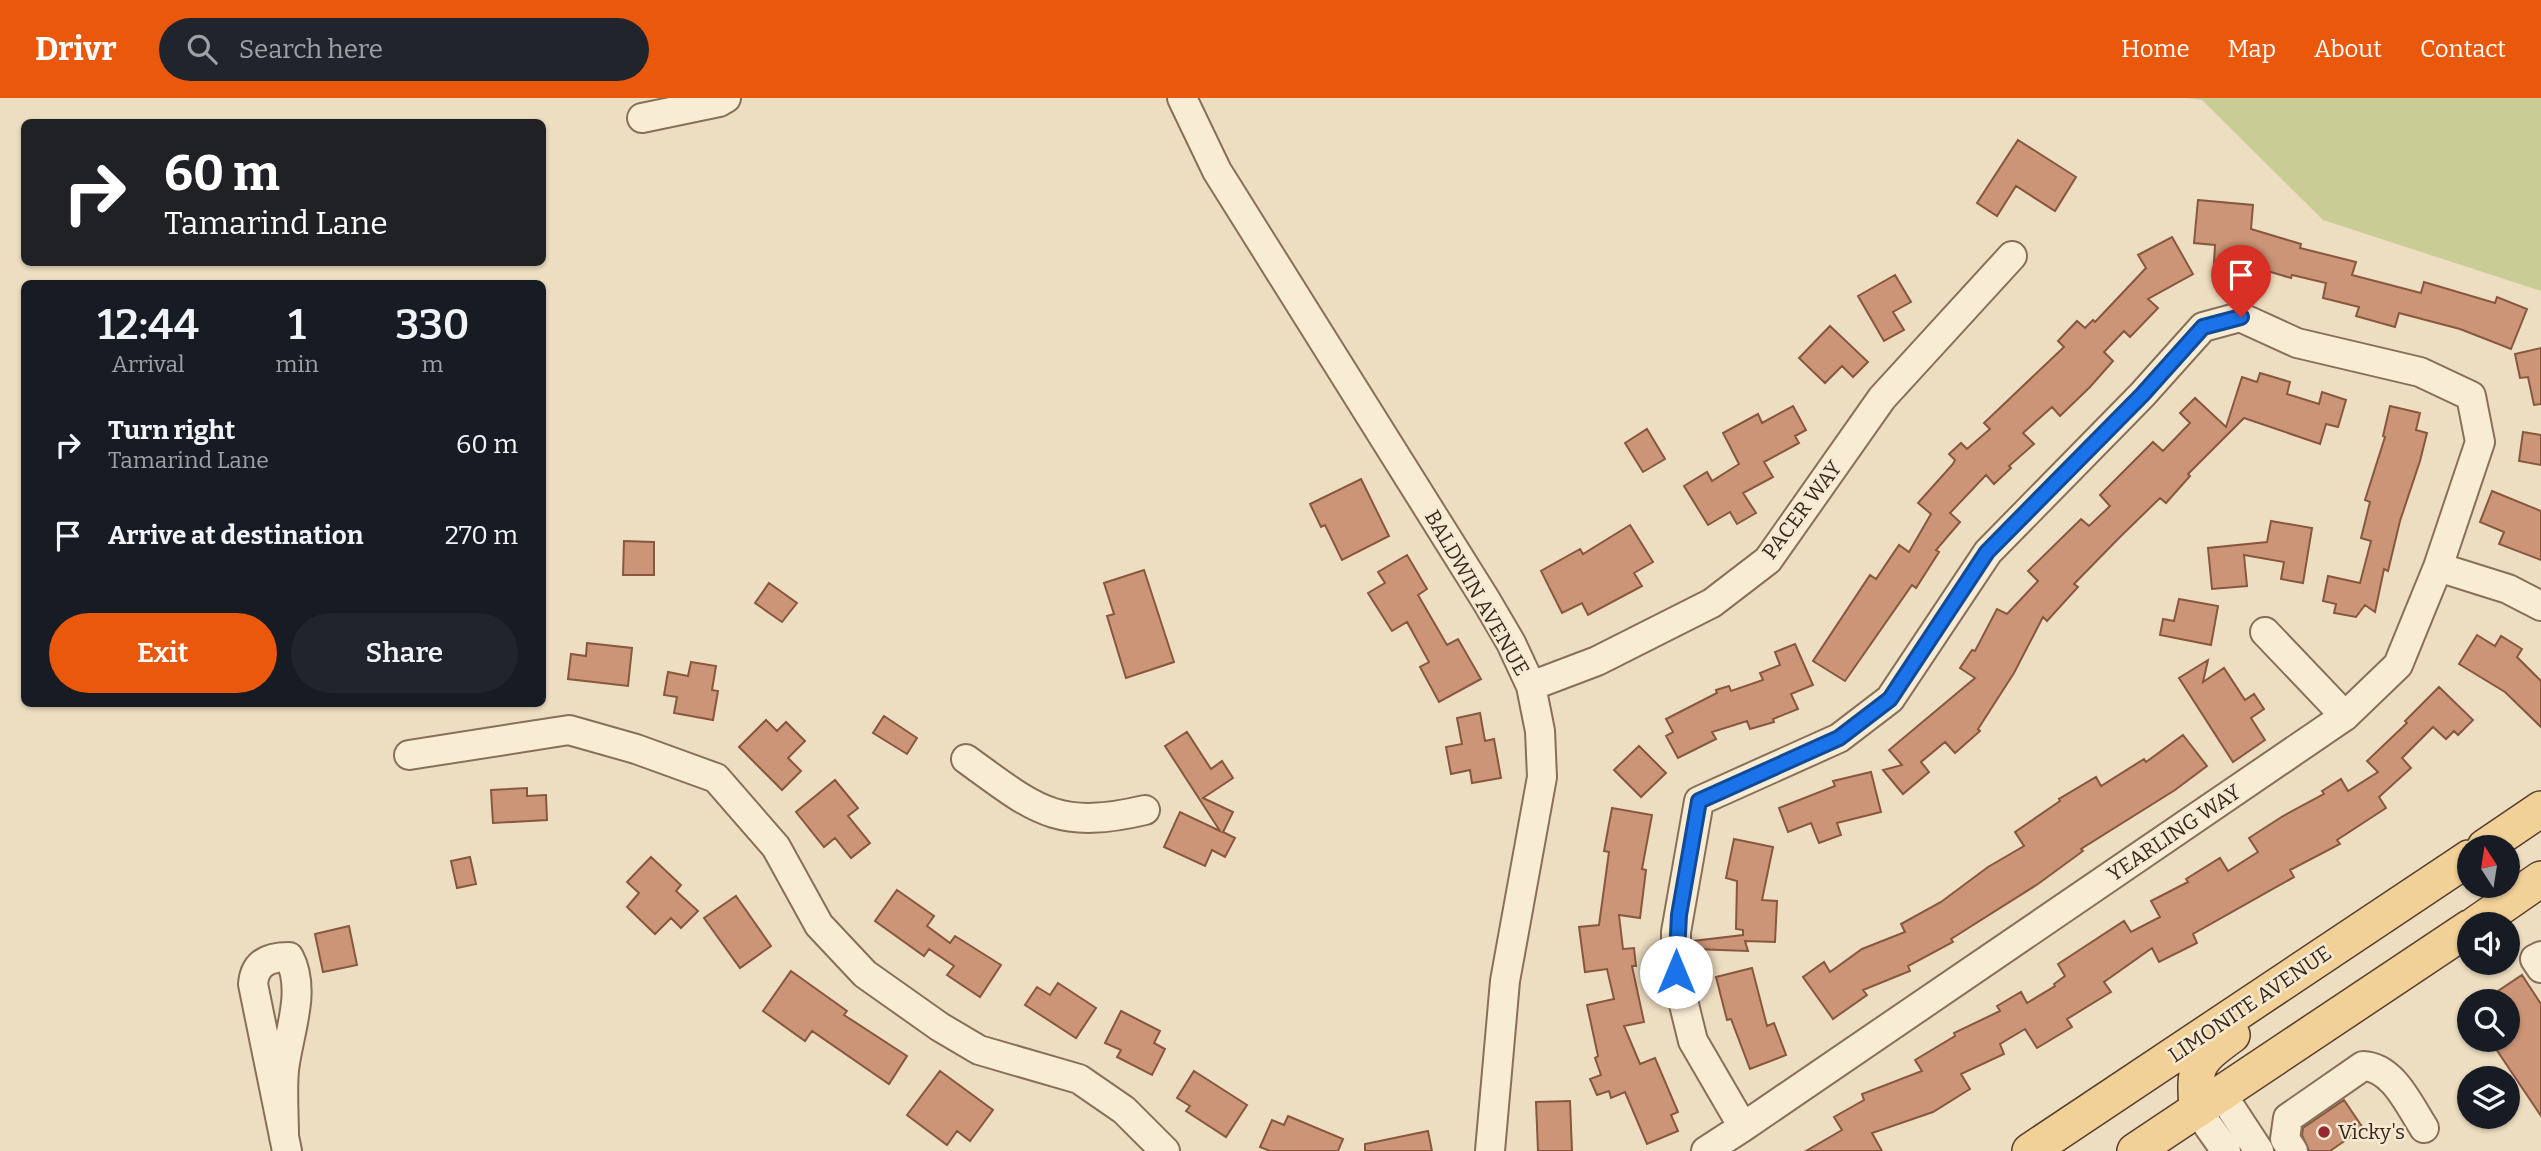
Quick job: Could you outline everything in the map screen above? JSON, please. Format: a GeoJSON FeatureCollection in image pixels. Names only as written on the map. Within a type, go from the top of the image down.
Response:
{"type":"FeatureCollection","features":[{"type":"Feature","properties":{"kind":"main road"},"geometry":{"type":"LineString","coordinates":[[2503,835],[2541,809]]}},
{"type":"Feature","properties":{"kind":"main road","name":"LIMONITE AVENUE"},"geometry":{"type":"LineString","coordinates":[[2030,1151],[2457,866]]}},
{"type":"Feature","properties":{"kind":"main road"},"geometry":{"type":"LineString","coordinates":[[2493,912],[2541,879]]}},
{"type":"Feature","properties":{"kind":"main road"},"geometry":{"type":"LineString","coordinates":[[2209,1102],[2194,1077],[2203,1056],[2391,928],[2409,898]]}},
{"type":"Feature","properties":{"kind":"main road"},"geometry":{"type":"LineString","coordinates":[[2135,1151],[2457,936]]}},
{"type":"Feature","properties":{"kind":"street"},"geometry":{"type":"LineString","coordinates":[[642,118],[719,102],[726,98]]}},
{"type":"Feature","properties":{"kind":"street","name":"BALDWIN AVENUE"},"geometry":{"type":"LineString","coordinates":[[1182,98],[1217,171],[1487,601],[1531,686],[1540,731],[1542,777],[1505,981],[1490,1151]]}},
{"type":"Feature","properties":{"kind":"street","name":"PACER WAY"},"geometry":{"type":"LineString","coordinates":[[1531,686],[1597,661],[1712,603],[1768,560],[1882,398],[2012,256]]}},
{"type":"Feature","properties":{"kind":"street","name":"YEARLING WAY"},"geometry":{"type":"LineString","coordinates":[[1706,1151],[1743,1127],[2345,716],[2398,665],[2438,567],[2480,442],[2471,396],[2420,372],[2297,343],[2241,317],[2203,327],[2142,395],[1987,552],[1890,699],[1839,738],[1699,801],[1676,932],[1676,972],[1693,1041],[1743,1127]]}},
{"type":"Feature","properties":{"kind":"street"},"geometry":{"type":"LineString","coordinates":[[2438,567],[2508,589],[2541,606]]}},
{"type":"Feature","properties":{"kind":"street"},"geometry":{"type":"LineString","coordinates":[[2265,632],[2345,716]]}},
{"type":"Feature","properties":{"kind":"street"},"geometry":{"type":"LineString","coordinates":[[409,755],[569,730],[636,749],[716,778],[776,847],[819,925],[865,974],[940,1027],[979,1050],[1079,1079],[1124,1110],[1165,1151]]}},
{"type":"Feature","properties":{"kind":"street"},"geometry":{"type":"LineString","coordinates":[[966,759],[1046,813],[1083,819],[1144,810]]}},
{"type":"Feature","properties":{"kind":"street"},"geometry":{"type":"LineString","coordinates":[[2541,956],[2535,959],[2541,968]]}},
{"type":"Feature","properties":{"kind":"street"},"geometry":{"type":"LineString","coordinates":[[270,957],[289,957],[296,979],[295,1010],[284,1072],[286,1144],[253,984],[261,964],[270,957]]}},
{"type":"Feature","properties":{"kind":"street"},"geometry":{"type":"LineString","coordinates":[[2293,1151],[2285,1139],[2288,1118],[2363,1066],[2377,1066],[2388,1075],[2424,1128]]}},
{"type":"Feature","properties":{"kind":"street"},"geometry":{"type":"LineString","coordinates":[[2209,1102],[2226,1151]]}},
{"type":"Feature","properties":{"kind":"street"},"geometry":{"type":"LineString","coordinates":[[2209,1102],[2259,1151]]}},
{"type":"Feature","properties":{"kind":"green space"},"geometry":{"type":"Polygon","coordinates":[[[2187,98],[2541,98],[2541,291],[2323,220],[2202,100],[2187,98]]]}},
{"type":"Feature","properties":{"kind":"building"},"geometry":{"type":"Polygon","coordinates":[[[2018,140],[2076,177],[2055,211],[2016,186],[1997,216],[1977,203],[2018,140]]]}},
{"type":"Feature","properties":{"kind":"building"},"geometry":{"type":"Polygon","coordinates":[[[2198,200],[2253,205],[2251,229],[2301,244],[2300,248],[2356,262],[2352,275],[2421,293],[2424,282],[2495,303],[2497,297],[2527,309],[2511,349],[2460,329],[2399,313],[2395,327],[2356,316],[2359,307],[2323,298],[2326,283],[2292,275],[2291,278],[2254,267],[2214,263],[2215,245],[2194,243],[2198,200]]]}},
{"type":"Feature","properties":{"kind":"building"},"geometry":{"type":"Polygon","coordinates":[[[2172,237],[2193,274],[2148,299],[2158,308],[2130,337],[2124,331],[2104,352],[2113,361],[2090,387],[2060,416],[2052,407],[2023,433],[2034,444],[2009,466],[2011,468],[1994,484],[1986,475],[1950,513],[1960,522],[1936,550],[1939,552],[1916,588],[1912,585],[1845,681],[1813,661],[1870,575],[1876,579],[1899,545],[1909,552],[1931,514],[1918,503],[1953,464],[1955,460],[1949,454],[1961,443],[1967,449],[1990,429],[1984,423],[2064,347],[2058,341],[2077,321],[2085,328],[2093,320],[2095,322],[2146,268],[2138,255],[2172,237]]]}},
{"type":"Feature","properties":{"kind":"building"},"geometry":{"type":"Polygon","coordinates":[[[1895,275],[1911,302],[1893,312],[1904,330],[1884,341],[1858,296],[1895,275]]]}},
{"type":"Feature","properties":{"kind":"building"},"geometry":{"type":"Polygon","coordinates":[[[1830,326],[1868,362],[1853,377],[1842,366],[1825,383],[1799,358],[1830,326]]]}},
{"type":"Feature","properties":{"kind":"building"},"geometry":{"type":"Polygon","coordinates":[[[2541,348],[2541,404],[2534,405],[2528,377],[2520,378],[2515,354],[2541,348]]]}},
{"type":"Feature","properties":{"kind":"building"},"geometry":{"type":"Polygon","coordinates":[[[2260,373],[2290,382],[2287,394],[2319,404],[2322,392],[2346,400],[2338,427],[2326,424],[2320,444],[2244,418],[2188,474],[2190,476],[2166,503],[2160,498],[2074,584],[2078,587],[2047,621],[2043,617],[2014,673],[1978,729],[1980,731],[1955,753],[1945,742],[1921,762],[1929,772],[1903,794],[1883,770],[1902,765],[1889,750],[1975,678],[1960,668],[1972,650],[1975,651],[1997,609],[2007,614],[2038,581],[2028,571],[2081,519],[2089,526],[2110,506],[2100,495],[2153,442],[2163,451],[2190,423],[2180,413],[2195,398],[2226,427],[2242,377],[2257,382],[2260,373]]]}},
{"type":"Feature","properties":{"kind":"building"},"geometry":{"type":"Polygon","coordinates":[[[1793,406],[1806,430],[1795,436],[1799,443],[1764,462],[1773,477],[1743,493],[1756,513],[1737,524],[1730,512],[1708,525],[1684,486],[1707,472],[1712,481],[1739,464],[1723,433],[1758,414],[1762,423],[1793,406]]]}},
{"type":"Feature","properties":{"kind":"building"},"geometry":{"type":"Polygon","coordinates":[[[2390,406],[2420,413],[2416,430],[2427,433],[2420,461],[2400,521],[2388,571],[2384,569],[2375,612],[2365,605],[2356,617],[2334,613],[2336,604],[2323,601],[2328,576],[2360,583],[2371,541],[2361,538],[2370,502],[2365,500],[2385,437],[2383,436],[2390,406]]]}},
{"type":"Feature","properties":{"kind":"building"},"geometry":{"type":"Polygon","coordinates":[[[1647,429],[1665,459],[1643,472],[1625,443],[1647,429]]]}},
{"type":"Feature","properties":{"kind":"building"},"geometry":{"type":"Polygon","coordinates":[[[2523,432],[2541,435],[2541,465],[2519,461],[2523,432]]]}},
{"type":"Feature","properties":{"kind":"building"},"geometry":{"type":"Polygon","coordinates":[[[1361,479],[1389,536],[1342,560],[1325,525],[1321,527],[1310,504],[1361,479]]]}},
{"type":"Feature","properties":{"kind":"building"},"geometry":{"type":"Polygon","coordinates":[[[2492,491],[2541,511],[2541,560],[2499,544],[2504,532],[2480,522],[2492,491]]]}},
{"type":"Feature","properties":{"kind":"building"},"geometry":{"type":"Polygon","coordinates":[[[2271,521],[2312,528],[2303,583],[2281,579],[2284,562],[2244,555],[2247,586],[2212,589],[2208,548],[2267,542],[2271,521]]]}},
{"type":"Feature","properties":{"kind":"building"},"geometry":{"type":"Polygon","coordinates":[[[1630,525],[1653,562],[1634,573],[1642,586],[1588,615],[1582,603],[1562,613],[1541,571],[1580,549],[1583,554],[1630,525]]]}},
{"type":"Feature","properties":{"kind":"building"},"geometry":{"type":"Polygon","coordinates":[[[624,541],[654,542],[654,575],[623,575],[624,541]]]}},
{"type":"Feature","properties":{"kind":"building"},"geometry":{"type":"Polygon","coordinates":[[[1407,555],[1427,589],[1418,595],[1447,645],[1458,639],[1481,679],[1439,702],[1420,667],[1429,662],[1407,622],[1392,631],[1368,593],[1385,583],[1378,572],[1407,555]]]}},
{"type":"Feature","properties":{"kind":"building"},"geometry":{"type":"Polygon","coordinates":[[[1144,570],[1174,662],[1126,678],[1107,616],[1114,614],[1104,583],[1144,570]]]}},
{"type":"Feature","properties":{"kind":"building"},"geometry":{"type":"Polygon","coordinates":[[[769,583],[797,603],[782,622],[755,603],[769,583]]]}},
{"type":"Feature","properties":{"kind":"building"},"geometry":{"type":"Polygon","coordinates":[[[2179,599],[2218,606],[2211,645],[2160,635],[2163,619],[2174,621],[2179,599]]]}},
{"type":"Feature","properties":{"kind":"building"},"geometry":{"type":"Polygon","coordinates":[[[2477,635],[2495,646],[2501,636],[2522,649],[2517,657],[2541,681],[2541,727],[2505,692],[2459,664],[2477,635]]]}},
{"type":"Feature","properties":{"kind":"building"},"geometry":{"type":"Polygon","coordinates":[[[587,643],[632,648],[628,686],[568,679],[571,654],[586,656],[587,643]]]}},
{"type":"Feature","properties":{"kind":"building"},"geometry":{"type":"Polygon","coordinates":[[[1795,644],[1813,685],[1791,694],[1798,709],[1773,719],[1774,722],[1750,729],[1747,721],[1712,732],[1716,739],[1678,758],[1666,736],[1673,732],[1666,719],[1717,693],[1716,690],[1729,686],[1731,691],[1763,680],[1760,673],[1780,665],[1775,652],[1795,644]]]}},
{"type":"Feature","properties":{"kind":"building"},"geometry":{"type":"Polygon","coordinates":[[[2208,660],[2203,682],[2224,668],[2245,700],[2254,694],[2264,709],[2251,718],[2265,740],[2233,762],[2179,678],[2208,660]]]}},
{"type":"Feature","properties":{"kind":"building"},"geometry":{"type":"Polygon","coordinates":[[[691,662],[716,666],[712,690],[718,691],[713,720],[674,713],[677,697],[664,695],[668,672],[688,676],[691,662]]]}},
{"type":"Feature","properties":{"kind":"building"},"geometry":{"type":"Polygon","coordinates":[[[2439,687],[2473,720],[2458,735],[2454,731],[2446,739],[2433,727],[2402,758],[2411,768],[2379,797],[2386,808],[2337,840],[2340,844],[2290,870],[2294,877],[2193,934],[2197,943],[2159,962],[2152,948],[2104,982],[2111,992],[2067,1019],[2072,1027],[2037,1048],[2025,1029],[2000,1044],[2004,1054],[1961,1074],[1970,1089],[1933,1112],[1872,1133],[1882,1151],[1806,1151],[1842,1130],[1834,1117],[1864,1100],[1862,1094],[1922,1071],[1915,1060],[1955,1036],[1954,1033],[2000,1011],[1997,1006],[2021,992],[2027,1003],[2055,986],[2054,984],[2065,976],[2058,964],[2124,921],[2131,932],[2160,917],[2151,901],[2188,882],[2186,879],[2220,858],[2228,871],[2258,852],[2249,838],[2324,794],[2322,791],[2341,779],[2348,791],[2378,772],[2367,761],[2407,723],[2405,721],[2439,687]]]}},
{"type":"Feature","properties":{"kind":"building"},"geometry":{"type":"Polygon","coordinates":[[[1480,713],[1485,741],[1494,739],[1501,778],[1472,783],[1470,770],[1451,774],[1446,747],[1462,744],[1457,718],[1480,713]]]}},
{"type":"Feature","properties":{"kind":"building"},"geometry":{"type":"Polygon","coordinates":[[[884,716],[917,738],[907,754],[873,733],[884,716]]]}},
{"type":"Feature","properties":{"kind":"building"},"geometry":{"type":"Polygon","coordinates":[[[766,720],[777,731],[786,722],[805,741],[788,758],[801,771],[782,790],[739,747],[766,720]]]}},
{"type":"Feature","properties":{"kind":"building"},"geometry":{"type":"Polygon","coordinates":[[[1187,732],[1211,769],[1222,761],[1233,778],[1203,798],[1233,812],[1223,832],[1235,838],[1225,857],[1212,850],[1205,866],[1164,847],[1180,812],[1220,831],[1165,746],[1187,732]]]}},
{"type":"Feature","properties":{"kind":"building"},"geometry":{"type":"Polygon","coordinates":[[[2183,735],[2207,766],[2175,790],[2081,849],[2083,851],[2038,884],[1951,939],[1953,942],[1908,966],[1910,971],[1863,990],[1867,995],[1833,1019],[1803,977],[1824,962],[1830,972],[1862,949],[1905,932],[1901,924],[1941,902],[1988,867],[2024,846],[2015,832],[2060,801],[2059,799],[2096,777],[2101,786],[2144,759],[2146,762],[2183,735]]]}},
{"type":"Feature","properties":{"kind":"building"},"geometry":{"type":"Polygon","coordinates":[[[1639,746],[1666,773],[1641,797],[1614,770],[1639,746]]]}},
{"type":"Feature","properties":{"kind":"building"},"geometry":{"type":"Polygon","coordinates":[[[1871,772],[1881,812],[1837,823],[1841,835],[1819,843],[1811,823],[1788,832],[1779,808],[1835,786],[1833,781],[1871,772]]]}},
{"type":"Feature","properties":{"kind":"building"},"geometry":{"type":"Polygon","coordinates":[[[835,780],[858,808],[848,816],[870,843],[851,858],[835,838],[824,847],[796,812],[835,780]]]}},
{"type":"Feature","properties":{"kind":"building"},"geometry":{"type":"Polygon","coordinates":[[[527,788],[527,796],[546,795],[547,820],[493,823],[491,790],[527,788]]]}},
{"type":"Feature","properties":{"kind":"building"},"geometry":{"type":"Polygon","coordinates":[[[1612,808],[1652,815],[1642,869],[1646,870],[1640,918],[1619,915],[1623,949],[1634,948],[1636,966],[1632,966],[1644,1022],[1624,1026],[1640,1064],[1655,1058],[1678,1112],[1671,1115],[1678,1131],[1647,1144],[1625,1092],[1611,1098],[1609,1091],[1597,1095],[1590,1079],[1601,1075],[1595,1058],[1598,1056],[1587,1005],[1614,999],[1607,969],[1585,972],[1579,927],[1599,925],[1609,852],[1604,851],[1612,808]]]}},
{"type":"Feature","properties":{"kind":"building"},"geometry":{"type":"Polygon","coordinates":[[[1734,839],[1773,847],[1762,900],[1777,901],[1775,942],[1745,941],[1748,951],[1693,949],[1693,941],[1743,935],[1743,930],[1736,929],[1737,881],[1726,878],[1734,839]]]}},
{"type":"Feature","properties":{"kind":"building"},"geometry":{"type":"Polygon","coordinates":[[[470,857],[476,884],[457,888],[451,861],[470,857]]]}},
{"type":"Feature","properties":{"kind":"building"},"geometry":{"type":"Polygon","coordinates":[[[651,857],[681,885],[676,891],[698,911],[681,928],[671,918],[655,934],[627,907],[639,893],[627,882],[651,857]]]}},
{"type":"Feature","properties":{"kind":"building"},"geometry":{"type":"Polygon","coordinates":[[[897,890],[934,916],[927,926],[950,943],[955,936],[1001,965],[980,997],[947,975],[954,966],[929,949],[924,956],[875,921],[897,890]]]}},
{"type":"Feature","properties":{"kind":"building"},"geometry":{"type":"Polygon","coordinates":[[[736,896],[771,946],[740,968],[704,918],[736,896]]]}},
{"type":"Feature","properties":{"kind":"building"},"geometry":{"type":"Polygon","coordinates":[[[349,926],[357,965],[323,972],[315,934],[349,926]]]}},
{"type":"Feature","properties":{"kind":"building"},"geometry":{"type":"Polygon","coordinates":[[[1752,968],[1767,1026],[1774,1023],[1786,1055],[1750,1069],[1731,1019],[1727,1020],[1716,977],[1752,968]]]}},
{"type":"Feature","properties":{"kind":"building"},"geometry":{"type":"Polygon","coordinates":[[[791,971],[847,1011],[844,1015],[907,1056],[889,1084],[812,1031],[805,1041],[763,1011],[791,971]]]}},
{"type":"Feature","properties":{"kind":"building"},"geometry":{"type":"Polygon","coordinates":[[[2522,975],[2541,1004],[2541,1116],[2520,1085],[2520,1066],[2507,1066],[2498,1052],[2520,1052],[2520,989],[2501,989],[2522,975]]]}},
{"type":"Feature","properties":{"kind":"building"},"geometry":{"type":"Polygon","coordinates":[[[1058,983],[1096,1008],[1076,1038],[1025,1005],[1037,987],[1050,995],[1058,983]]]}},
{"type":"Feature","properties":{"kind":"building"},"geometry":{"type":"Polygon","coordinates":[[[1121,1011],[1160,1031],[1154,1043],[1165,1049],[1152,1075],[1117,1057],[1121,1050],[1105,1043],[1121,1011]]]}},
{"type":"Feature","properties":{"kind":"building"},"geometry":{"type":"Polygon","coordinates":[[[940,1071],[993,1110],[970,1141],[957,1131],[947,1145],[907,1115],[940,1071]]]}},
{"type":"Feature","properties":{"kind":"building"},"geometry":{"type":"Polygon","coordinates":[[[1194,1071],[1247,1105],[1226,1137],[1186,1111],[1190,1106],[1177,1098],[1194,1071]]]}},
{"type":"Feature","properties":{"kind":"building"},"geometry":{"type":"Polygon","coordinates":[[[2344,1100],[2363,1128],[2330,1151],[2309,1151],[2302,1135],[2303,1128],[2344,1100]]]}},
{"type":"Feature","properties":{"kind":"building"},"geometry":{"type":"Polygon","coordinates":[[[1570,1101],[1572,1151],[1538,1151],[1536,1102],[1570,1101]]]}},
{"type":"Feature","properties":{"kind":"building"},"geometry":{"type":"Polygon","coordinates":[[[1288,1116],[1343,1139],[1338,1151],[1270,1151],[1260,1147],[1272,1120],[1284,1125],[1288,1116]]]}},
{"type":"Feature","properties":{"kind":"building"},"geometry":{"type":"Polygon","coordinates":[[[1428,1131],[1432,1151],[1365,1151],[1365,1144],[1428,1131]]]}},
{"type":"Feature","properties":{"kind":"place","name":"Vicky's"},"geometry":{"type":"Point","coordinates":[2324,1132]}},
{"type":"Feature","properties":{"kind":"route"},"geometry":{"type":"LineString","coordinates":[[1676,972],[1676,932],[1699,801],[1839,738],[1890,699],[1987,552],[2142,395],[2203,327],[2241,317]]}}]}
